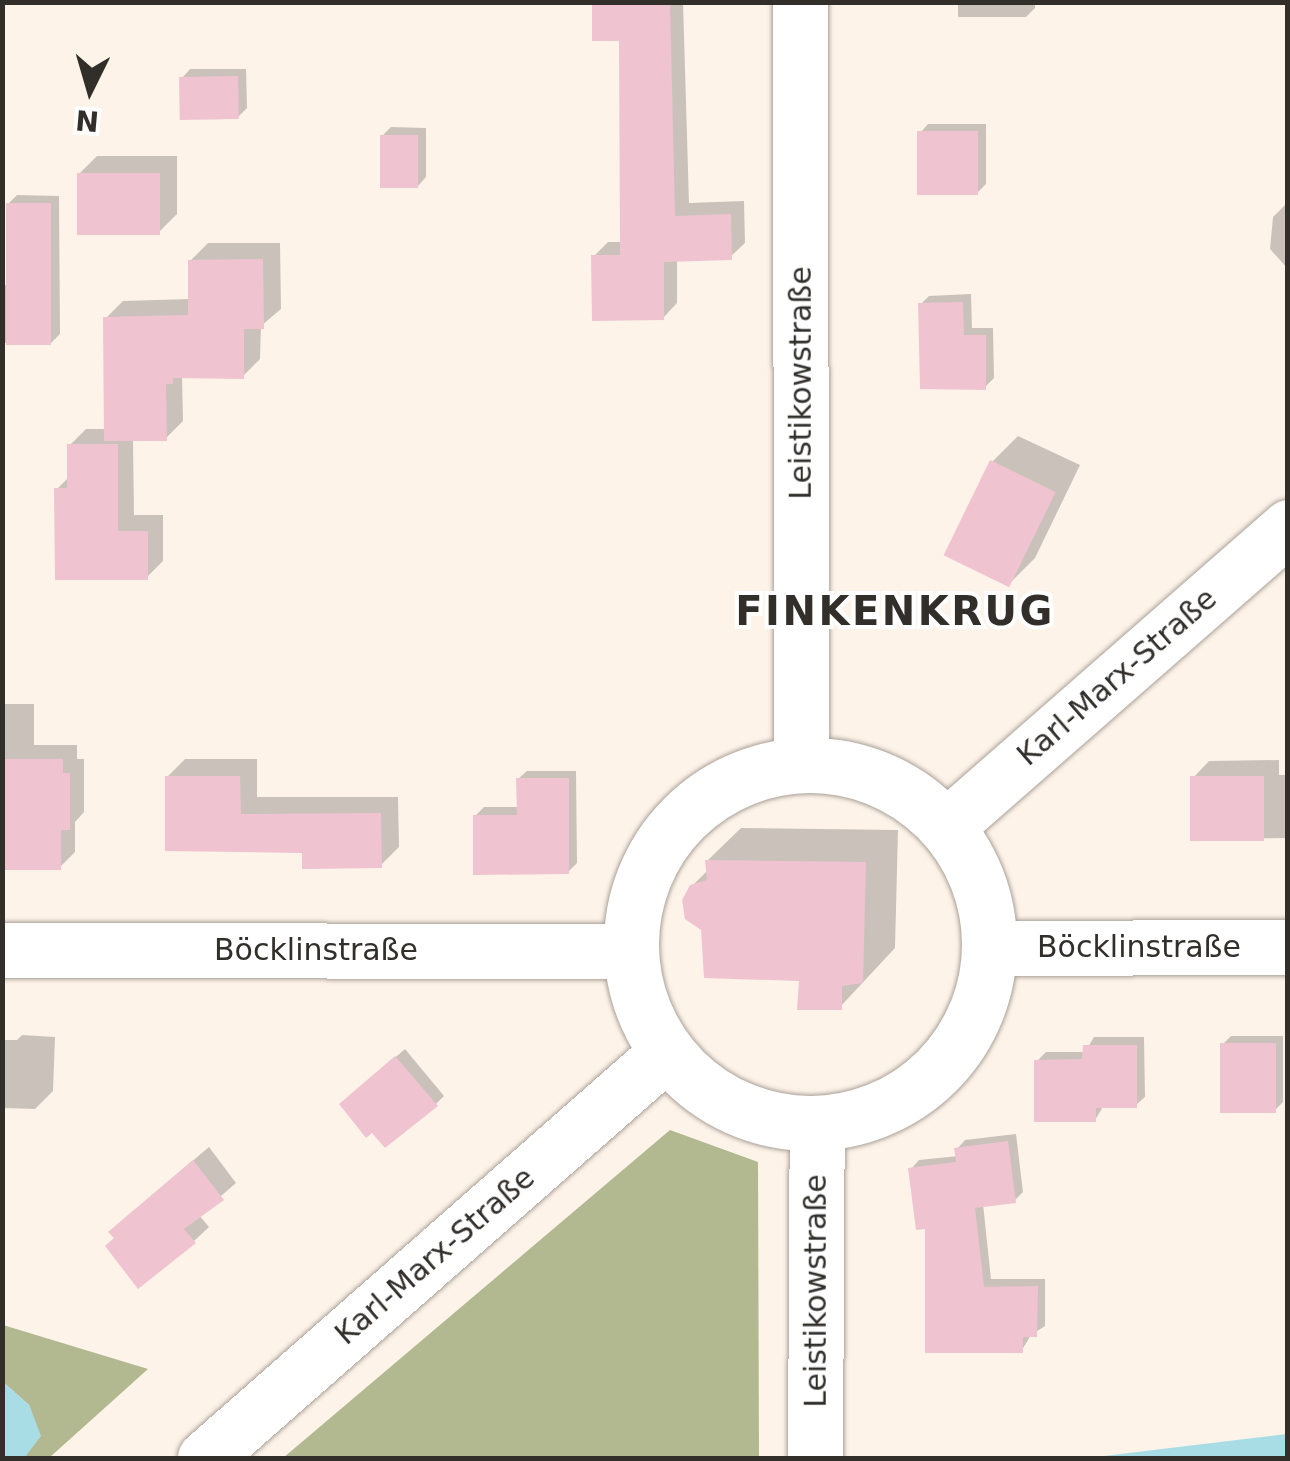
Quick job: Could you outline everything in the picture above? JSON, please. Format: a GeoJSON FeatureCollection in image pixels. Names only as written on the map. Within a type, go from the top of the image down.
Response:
{"type":"FeatureCollection","features":[{"type":"Feature","properties":{"kind":"street","name":"Leistikowstraße"},"geometry":{"type":"LineString","coordinates":[[800,2],[802,763]]}},
{"type":"Feature","properties":{"kind":"street","name":"Karl-Marx-Straße"},"geometry":{"type":"LineString","coordinates":[[947,826],[1288,528]]}},
{"type":"Feature","properties":{"kind":"street"},"geometry":{"type":"LineString","coordinates":[[802,763],[881,778],[947,826],[980,883],[990,948],[977,1014],[939,1070],[883,1109],[817,1124],[760,1118],[708,1093],[666,1053],[639,1004],[629,951],[640,882],[676,822],[733,780],[802,763]]}},
{"type":"Feature","properties":{"kind":"street","name":"Böcklinstraße"},"geometry":{"type":"LineString","coordinates":[[990,948],[1288,947]]}},
{"type":"Feature","properties":{"kind":"street","name":"Böcklinstraße"},"geometry":{"type":"LineString","coordinates":[[2,950],[629,951]]}},
{"type":"Feature","properties":{"kind":"street","name":"Karl-Marx-Straße"},"geometry":{"type":"LineString","coordinates":[[204,1458],[666,1053]]}},
{"type":"Feature","properties":{"kind":"street","name":"Leistikowstraße"},"geometry":{"type":"LineString","coordinates":[[815,1458],[817,1124]]}},
{"type":"Feature","properties":{"kind":"green space"},"geometry":{"type":"Polygon","coordinates":[[[670,1130],[758,1162],[759,1458],[283,1458],[670,1130]]]}},
{"type":"Feature","properties":{"kind":"green space"},"geometry":{"type":"Polygon","coordinates":[[[3,1325],[148,1369],[49,1458],[24,1458],[40,1436],[29,1405],[3,1382],[3,1325]]]}},
{"type":"Feature","properties":{"kind":"water"},"geometry":{"type":"Polygon","coordinates":[[[3,1382],[29,1405],[41,1436],[24,1458],[3,1458],[3,1382]]]}},
{"type":"Feature","properties":{"kind":"water"},"geometry":{"type":"Polygon","coordinates":[[[1287,1434],[1287,1458],[1087,1458],[1287,1434]]]}},
{"type":"Feature","properties":{"kind":"building"},"geometry":{"type":"Polygon","coordinates":[[[592,2],[670,2],[675,216],[731,214],[732,260],[664,262],[664,320],[592,321],[591,255],[620,255],[619,41],[592,41],[592,2]]]}},
{"type":"Feature","properties":{"kind":"building"},"geometry":{"type":"Polygon","coordinates":[[[238,76],[239,119],[180,120],[179,77],[238,76]]]}},
{"type":"Feature","properties":{"kind":"building"},"geometry":{"type":"Polygon","coordinates":[[[917,131],[978,131],[978,195],[917,195],[917,131]]]}},
{"type":"Feature","properties":{"kind":"building"},"geometry":{"type":"Polygon","coordinates":[[[380,135],[418,135],[418,188],[380,188],[380,135]]]}},
{"type":"Feature","properties":{"kind":"building"},"geometry":{"type":"Polygon","coordinates":[[[77,173],[160,173],[160,235],[77,235],[77,173]]]}},
{"type":"Feature","properties":{"kind":"building"},"geometry":{"type":"Polygon","coordinates":[[[6,203],[51,203],[51,345],[6,345],[6,203]]]}},
{"type":"Feature","properties":{"kind":"building"},"geometry":{"type":"Polygon","coordinates":[[[263,259],[264,329],[244,329],[244,379],[173,378],[173,384],[166,384],[167,441],[104,441],[103,317],[188,315],[188,260],[263,259]]]}},
{"type":"Feature","properties":{"kind":"building"},"geometry":{"type":"Polygon","coordinates":[[[963,302],[964,335],[986,335],[986,390],[920,389],[918,303],[963,302]]]}},
{"type":"Feature","properties":{"kind":"building"},"geometry":{"type":"Polygon","coordinates":[[[67,444],[118,444],[118,531],[148,531],[148,580],[55,580],[54,488],[67,488],[67,444]]]}},
{"type":"Feature","properties":{"kind":"building"},"geometry":{"type":"Polygon","coordinates":[[[990,460],[1056,492],[1009,587],[944,555],[990,460]]]}},
{"type":"Feature","properties":{"kind":"building"},"geometry":{"type":"Polygon","coordinates":[[[2,759],[63,759],[63,773],[70,773],[70,830],[61,830],[61,870],[2,870],[2,759]]]}},
{"type":"Feature","properties":{"kind":"building"},"geometry":{"type":"Polygon","coordinates":[[[165,776],[240,776],[241,814],[381,813],[382,868],[302,869],[302,853],[165,851],[165,776]]]}},
{"type":"Feature","properties":{"kind":"building"},"geometry":{"type":"Polygon","coordinates":[[[1190,776],[1264,776],[1264,841],[1190,841],[1190,776]]]}},
{"type":"Feature","properties":{"kind":"building"},"geometry":{"type":"Polygon","coordinates":[[[516,778],[569,778],[569,874],[473,875],[473,815],[517,815],[516,778]]]}},
{"type":"Feature","properties":{"kind":"building"},"geometry":{"type":"Polygon","coordinates":[[[705,860],[866,862],[863,983],[842,986],[842,1010],[797,1010],[799,981],[704,978],[701,930],[685,919],[682,900],[690,885],[707,880],[705,860]]]}},
{"type":"Feature","properties":{"kind":"building"},"geometry":{"type":"Polygon","coordinates":[[[1220,1043],[1276,1043],[1276,1113],[1220,1113],[1220,1043]]]}},
{"type":"Feature","properties":{"kind":"building"},"geometry":{"type":"Polygon","coordinates":[[[1083,1045],[1137,1045],[1137,1108],[1096,1108],[1096,1122],[1034,1122],[1034,1060],[1082,1059],[1083,1045]]]}},
{"type":"Feature","properties":{"kind":"building"},"geometry":{"type":"Polygon","coordinates":[[[395,1056],[438,1106],[385,1148],[372,1133],[366,1138],[339,1104],[395,1056]]]}},
{"type":"Feature","properties":{"kind":"building"},"geometry":{"type":"Polygon","coordinates":[[[1008,1141],[1016,1203],[975,1208],[984,1287],[1038,1286],[1037,1337],[1023,1337],[1023,1353],[925,1353],[925,1229],[916,1230],[908,1168],[956,1162],[954,1148],[1008,1141]]]}},
{"type":"Feature","properties":{"kind":"building"},"geometry":{"type":"Polygon","coordinates":[[[193,1160],[224,1200],[184,1229],[196,1243],[138,1289],[105,1246],[114,1238],[108,1232],[193,1160]]]}},
{"type":"Feature","properties":{"kind":"district","name":"FINKENKRUG"},"geometry":{"type":"Point","coordinates":[895,611]}}]}
